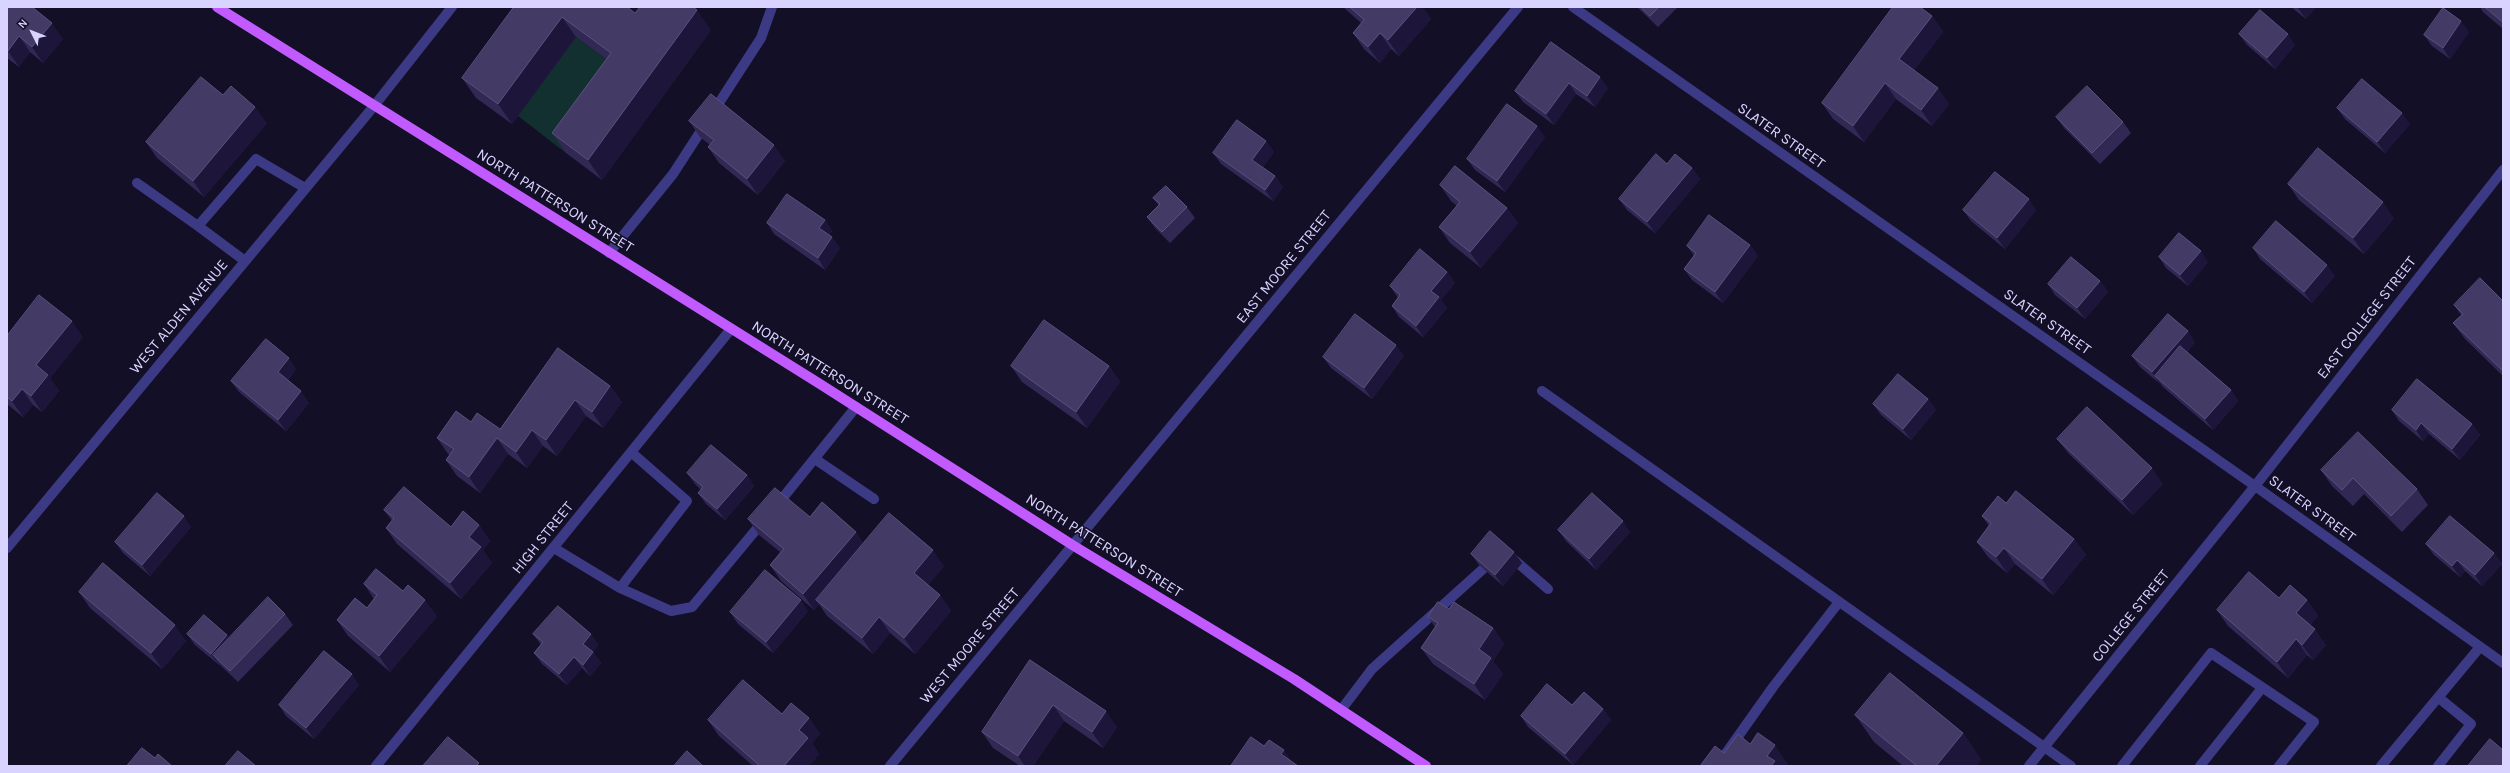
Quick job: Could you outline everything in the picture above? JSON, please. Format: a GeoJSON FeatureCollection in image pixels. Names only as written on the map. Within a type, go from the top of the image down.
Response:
{"type":"FeatureCollection","features":[{"type":"Feature","properties":{"kind":"main road","name":"NORTH PATTERSON STREET"},"geometry":{"type":"LineString","coordinates":[[217,7],[856,407],[1074,546],[1341,710],[1426,766]]}},
{"type":"Feature","properties":{"kind":"street","name":"WEST ALDEN AVENUE"},"geometry":{"type":"LineString","coordinates":[[7,548],[374,106],[452,7]]}},
{"type":"Feature","properties":{"kind":"street"},"geometry":{"type":"LineString","coordinates":[[609,253],[677,168],[761,38],[772,7]]}},
{"type":"Feature","properties":{"kind":"street","name":"EAST MOORE STREET"},"geometry":{"type":"LineString","coordinates":[[1074,546],[1518,7]]}},
{"type":"Feature","properties":{"kind":"street","name":"SLATER STREET"},"geometry":{"type":"LineString","coordinates":[[1572,7],[2255,486],[2503,663]]}},
{"type":"Feature","properties":{"kind":"street"},"geometry":{"type":"LineString","coordinates":[[198,226],[256,159],[306,188]]}},
{"type":"Feature","properties":{"kind":"street","name":"EAST COLLEGE STREET"},"geometry":{"type":"LineString","coordinates":[[2255,486],[2503,170]]}},
{"type":"Feature","properties":{"kind":"street"},"geometry":{"type":"LineString","coordinates":[[137,183],[245,261]]}},
{"type":"Feature","properties":{"kind":"street","name":"HIGH STREET"},"geometry":{"type":"LineString","coordinates":[[376,766],[731,329]]}},
{"type":"Feature","properties":{"kind":"street"},"geometry":{"type":"LineString","coordinates":[[1542,390],[2044,748],[2072,766]]}},
{"type":"Feature","properties":{"kind":"street"},"geometry":{"type":"LineString","coordinates":[[554,548],[620,588],[670,611],[692,607],[815,459],[856,407]]}},
{"type":"Feature","properties":{"kind":"street"},"geometry":{"type":"LineString","coordinates":[[620,588],[687,501],[631,452]]}},
{"type":"Feature","properties":{"kind":"street"},"geometry":{"type":"LineString","coordinates":[[815,459],[874,499]]}},
{"type":"Feature","properties":{"kind":"street","name":"COLLEGE STREET"},"geometry":{"type":"LineString","coordinates":[[2030,766],[2255,486]]}},
{"type":"Feature","properties":{"kind":"street","name":"WEST MOORE STREET"},"geometry":{"type":"LineString","coordinates":[[890,766],[1074,546]]}},
{"type":"Feature","properties":{"kind":"street"},"geometry":{"type":"LineString","coordinates":[[1341,710],[1372,669],[1503,551],[1548,589]]}},
{"type":"Feature","properties":{"kind":"street"},"geometry":{"type":"LineString","coordinates":[[1717,766],[1773,687],[1839,602]]}},
{"type":"Feature","properties":{"kind":"street"},"geometry":{"type":"LineString","coordinates":[[2381,766],[2480,647]]}},
{"type":"Feature","properties":{"kind":"street"},"geometry":{"type":"LineString","coordinates":[[2122,766],[2211,653],[2314,722],[2279,766]]}},
{"type":"Feature","properties":{"kind":"street"},"geometry":{"type":"LineString","coordinates":[[2200,766],[2262,688]]}},
{"type":"Feature","properties":{"kind":"street"},"geometry":{"type":"LineString","coordinates":[[2438,698],[2471,724],[2438,766]]}},
{"type":"Feature","properties":{"kind":"green space"},"geometry":{"type":"Polygon","coordinates":[[[576,37],[625,73],[566,153],[518,116],[576,37]]]}},
{"type":"Feature","properties":{"kind":"building"},"geometry":{"type":"Polygon","coordinates":[[[7,7],[32,7],[52,23],[32,47],[19,36],[7,51],[7,7]]]}},
{"type":"Feature","properties":{"kind":"building"},"geometry":{"type":"Polygon","coordinates":[[[514,7],[627,7],[635,13],[640,7],[693,7],[697,10],[588,160],[552,133],[611,53],[562,17],[498,104],[462,78],[514,7]]]}},
{"type":"Feature","properties":{"kind":"building"},"geometry":{"type":"Polygon","coordinates":[[[1350,7],[1417,7],[1388,40],[1380,33],[1368,47],[1353,33],[1364,20],[1350,7]]]}},
{"type":"Feature","properties":{"kind":"building"},"geometry":{"type":"Polygon","coordinates":[[[1641,7],[1659,7],[1650,16],[1641,7]]]}},
{"type":"Feature","properties":{"kind":"building"},"geometry":{"type":"Polygon","coordinates":[[[1893,7],[1920,7],[1932,16],[1899,59],[1938,88],[1921,110],[1885,83],[1853,126],[1822,103],[1893,7]]]}},
{"type":"Feature","properties":{"kind":"building"},"geometry":{"type":"Polygon","coordinates":[[[2485,7],[2503,7],[2503,22],[2485,7]]]}},
{"type":"Feature","properties":{"kind":"building"},"geometry":{"type":"Polygon","coordinates":[[[2443,8],[2461,21],[2443,48],[2424,35],[2443,8]]]}},
{"type":"Feature","properties":{"kind":"building"},"geometry":{"type":"Polygon","coordinates":[[[2260,10],[2288,34],[2267,58],[2239,34],[2260,10]]]}},
{"type":"Feature","properties":{"kind":"building"},"geometry":{"type":"Polygon","coordinates":[[[1551,42],[1600,77],[1587,96],[1569,83],[1546,114],[1515,91],[1551,42]]]}},
{"type":"Feature","properties":{"kind":"building"},"geometry":{"type":"Polygon","coordinates":[[[201,77],[223,95],[231,86],[255,107],[193,181],[146,142],[201,77]]]}},
{"type":"Feature","properties":{"kind":"building"},"geometry":{"type":"Polygon","coordinates":[[[2362,79],[2402,113],[2377,142],[2337,108],[2362,79]]]}},
{"type":"Feature","properties":{"kind":"building"},"geometry":{"type":"Polygon","coordinates":[[[2087,86],[2123,122],[2092,153],[2056,117],[2087,86]]]}},
{"type":"Feature","properties":{"kind":"building"},"geometry":{"type":"Polygon","coordinates":[[[711,94],[774,145],[747,179],[708,147],[714,140],[689,121],[711,94]]]}},
{"type":"Feature","properties":{"kind":"building"},"geometry":{"type":"Polygon","coordinates":[[[1507,104],[1537,126],[1497,181],[1467,159],[1507,104]]]}},
{"type":"Feature","properties":{"kind":"building"},"geometry":{"type":"Polygon","coordinates":[[[1237,120],[1266,141],[1252,160],[1275,176],[1265,190],[1213,153],[1237,120]]]}},
{"type":"Feature","properties":{"kind":"building"},"geometry":{"type":"Polygon","coordinates":[[[2318,148],[2383,202],[2353,238],[2288,184],[2318,148]]]}},
{"type":"Feature","properties":{"kind":"building"},"geometry":{"type":"Polygon","coordinates":[[[1656,154],[1667,164],[1675,154],[1692,168],[1647,222],[1619,199],[1656,154]]]}},
{"type":"Feature","properties":{"kind":"building"},"geometry":{"type":"Polygon","coordinates":[[[1455,166],[1507,208],[1470,252],[1439,227],[1460,202],[1440,185],[1455,166]]]}},
{"type":"Feature","properties":{"kind":"building"},"geometry":{"type":"Polygon","coordinates":[[[1995,172],[2029,199],[1997,238],[1963,210],[1995,172]]]}},
{"type":"Feature","properties":{"kind":"building"},"geometry":{"type":"Polygon","coordinates":[[[1166,186],[1187,207],[1162,232],[1147,217],[1160,204],[1153,198],[1166,186]]]}},
{"type":"Feature","properties":{"kind":"building"},"geometry":{"type":"Polygon","coordinates":[[[787,194],[825,220],[819,228],[832,237],[818,258],[767,223],[787,194]]]}},
{"type":"Feature","properties":{"kind":"building"},"geometry":{"type":"Polygon","coordinates":[[[1709,215],[1750,245],[1715,292],[1684,269],[1696,253],[1687,246],[1709,215]]]}},
{"type":"Feature","properties":{"kind":"building"},"geometry":{"type":"Polygon","coordinates":[[[2276,221],[2327,265],[2304,292],[2253,248],[2276,221]]]}},
{"type":"Feature","properties":{"kind":"building"},"geometry":{"type":"Polygon","coordinates":[[[2179,233],[2201,251],[2180,275],[2159,257],[2179,233]]]}},
{"type":"Feature","properties":{"kind":"building"},"geometry":{"type":"Polygon","coordinates":[[[1420,249],[1447,272],[1431,291],[1439,297],[1416,326],[1392,306],[1400,295],[1390,286],[1420,249]]]}},
{"type":"Feature","properties":{"kind":"building"},"geometry":{"type":"Polygon","coordinates":[[[2071,257],[2100,281],[2077,308],[2048,284],[2071,257]]]}},
{"type":"Feature","properties":{"kind":"building"},"geometry":{"type":"Polygon","coordinates":[[[2480,278],[2503,301],[2503,371],[2453,323],[2463,314],[2454,305],[2480,278]]]}},
{"type":"Feature","properties":{"kind":"building"},"geometry":{"type":"Polygon","coordinates":[[[39,295],[72,321],[36,365],[48,375],[31,396],[22,389],[12,401],[7,397],[7,336],[39,295]]]}},
{"type":"Feature","properties":{"kind":"building"},"geometry":{"type":"Polygon","coordinates":[[[1355,314],[1396,345],[1364,388],[1323,357],[1355,314]]]}},
{"type":"Feature","properties":{"kind":"building"},"geometry":{"type":"Polygon","coordinates":[[[2168,314],[2188,331],[2152,372],[2132,356],[2168,314]]]}},
{"type":"Feature","properties":{"kind":"building"},"geometry":{"type":"Polygon","coordinates":[[[1044,320],[1109,366],[1076,412],[1011,366],[1044,320]]]}},
{"type":"Feature","properties":{"kind":"building"},"geometry":{"type":"Polygon","coordinates":[[[266,339],[289,358],[278,372],[301,391],[278,420],[231,381],[266,339]]]}},
{"type":"Feature","properties":{"kind":"building"},"geometry":{"type":"Polygon","coordinates":[[[2180,346],[2231,390],[2205,419],[2155,376],[2180,346]]]}},
{"type":"Feature","properties":{"kind":"building"},"geometry":{"type":"Polygon","coordinates":[[[558,348],[610,386],[592,412],[575,400],[546,440],[532,430],[516,452],[497,438],[469,477],[446,460],[454,449],[437,438],[456,411],[471,422],[477,413],[500,429],[558,348]]]}},
{"type":"Feature","properties":{"kind":"building"},"geometry":{"type":"Polygon","coordinates":[[[1898,374],[1928,399],[1903,429],[1873,404],[1898,374]]]}},
{"type":"Feature","properties":{"kind":"building"},"geometry":{"type":"Polygon","coordinates":[[[2417,379],[2472,424],[2452,449],[2421,423],[2416,430],[2392,410],[2417,379]]]}},
{"type":"Feature","properties":{"kind":"building"},"geometry":{"type":"Polygon","coordinates":[[[2087,407],[2152,468],[2122,500],[2057,439],[2087,407]]]}},
{"type":"Feature","properties":{"kind":"building"},"geometry":{"type":"Polygon","coordinates":[[[2358,432],[2417,489],[2391,516],[2353,478],[2342,490],[2321,470],[2358,432]]]}},
{"type":"Feature","properties":{"kind":"building"},"geometry":{"type":"Polygon","coordinates":[[[711,445],[747,475],[717,509],[698,493],[703,487],[687,473],[711,445]]]}},
{"type":"Feature","properties":{"kind":"building"},"geometry":{"type":"Polygon","coordinates":[[[404,487],[451,527],[463,511],[479,525],[469,537],[481,547],[450,583],[386,528],[394,518],[384,510],[404,487]]]}},
{"type":"Feature","properties":{"kind":"building"},"geometry":{"type":"Polygon","coordinates":[[[775,488],[810,517],[822,502],[856,532],[803,594],[770,565],[784,549],[748,519],[775,488]]]}},
{"type":"Feature","properties":{"kind":"building"},"geometry":{"type":"Polygon","coordinates":[[[2016,491],[2074,539],[2042,579],[2004,548],[1996,557],[1977,542],[1991,523],[1982,516],[1998,496],[2006,503],[2016,491]]]}},
{"type":"Feature","properties":{"kind":"building"},"geometry":{"type":"Polygon","coordinates":[[[157,493],[184,516],[142,565],[115,542],[157,493]]]}},
{"type":"Feature","properties":{"kind":"building"},"geometry":{"type":"Polygon","coordinates":[[[1592,493],[1623,521],[1589,559],[1558,530],[1592,493]]]}},
{"type":"Feature","properties":{"kind":"building"},"geometry":{"type":"Polygon","coordinates":[[[889,513],[933,550],[914,573],[940,595],[904,638],[879,617],[862,638],[816,600],[889,513]]]}},
{"type":"Feature","properties":{"kind":"building"},"geometry":{"type":"Polygon","coordinates":[[[2450,516],[2494,553],[2475,575],[2457,560],[2452,566],[2426,544],[2450,516]]]}},
{"type":"Feature","properties":{"kind":"building"},"geometry":{"type":"Polygon","coordinates":[[[1490,531],[1514,552],[1495,575],[1471,554],[1490,531]]]}},
{"type":"Feature","properties":{"kind":"building"},"geometry":{"type":"Polygon","coordinates":[[[103,563],[175,625],[151,653],[79,592],[103,563]]]}},
{"type":"Feature","properties":{"kind":"building"},"geometry":{"type":"Polygon","coordinates":[[[376,569],[403,591],[408,585],[425,600],[379,656],[337,620],[355,598],[367,608],[377,595],[364,584],[376,569]]]}},
{"type":"Feature","properties":{"kind":"building"},"geometry":{"type":"Polygon","coordinates":[[[765,570],[801,600],[766,642],[730,612],[765,570]]]}},
{"type":"Feature","properties":{"kind":"building"},"geometry":{"type":"Polygon","coordinates":[[[2249,572],[2279,598],[2290,585],[2307,600],[2296,613],[2315,629],[2302,645],[2296,639],[2277,662],[2217,610],[2249,572]]]}},
{"type":"Feature","properties":{"kind":"building"},"geometry":{"type":"Polygon","coordinates":[[[268,597],[285,614],[230,671],[213,655],[268,597]]]}},
{"type":"Feature","properties":{"kind":"building"},"geometry":{"type":"Polygon","coordinates":[[[1438,602],[1449,609],[1454,602],[1493,628],[1479,649],[1491,658],[1474,684],[1421,648],[1438,623],[1428,617],[1438,602]]]}},
{"type":"Feature","properties":{"kind":"building"},"geometry":{"type":"Polygon","coordinates":[[[558,606],[591,634],[583,644],[593,652],[583,665],[574,657],[559,674],[534,653],[543,642],[533,634],[558,606]]]}},
{"type":"Feature","properties":{"kind":"building"},"geometry":{"type":"Polygon","coordinates":[[[204,615],[227,635],[211,654],[187,634],[204,615]]]}},
{"type":"Feature","properties":{"kind":"building"},"geometry":{"type":"Polygon","coordinates":[[[324,651],[352,674],[306,728],[279,705],[324,651]]]}},
{"type":"Feature","properties":{"kind":"building"},"geometry":{"type":"Polygon","coordinates":[[[1030,660],[1106,711],[1092,732],[1053,705],[1018,756],[982,732],[1030,660]]]}},
{"type":"Feature","properties":{"kind":"building"},"geometry":{"type":"Polygon","coordinates":[[[1890,673],[1963,733],[1936,766],[1917,766],[1855,715],[1890,673]]]}},
{"type":"Feature","properties":{"kind":"building"},"geometry":{"type":"Polygon","coordinates":[[[743,680],[782,714],[791,703],[809,718],[799,730],[808,738],[784,766],[760,766],[708,720],[743,680]]]}},
{"type":"Feature","properties":{"kind":"building"},"geometry":{"type":"Polygon","coordinates":[[[1547,684],[1572,705],[1584,692],[1603,709],[1565,754],[1521,716],[1547,684]]]}},
{"type":"Feature","properties":{"kind":"building"},"geometry":{"type":"Polygon","coordinates":[[[1758,733],[1775,745],[1767,756],[1775,761],[1771,766],[1700,766],[1715,746],[1724,753],[1738,734],[1750,744],[1758,733]]]}},
{"type":"Feature","properties":{"kind":"building"},"geometry":{"type":"Polygon","coordinates":[[[448,737],[479,763],[476,766],[423,766],[448,737]]]}},
{"type":"Feature","properties":{"kind":"building"},"geometry":{"type":"Polygon","coordinates":[[[1251,737],[1264,746],[1269,740],[1284,750],[1281,754],[1298,766],[1231,766],[1251,737]]]}},
{"type":"Feature","properties":{"kind":"building"},"geometry":{"type":"Polygon","coordinates":[[[2490,739],[2503,750],[2503,766],[2468,766],[2490,739]]]}},
{"type":"Feature","properties":{"kind":"building"},"geometry":{"type":"Polygon","coordinates":[[[142,748],[155,758],[158,754],[172,766],[127,766],[142,748]]]}},
{"type":"Feature","properties":{"kind":"building"},"geometry":{"type":"Polygon","coordinates":[[[238,751],[256,766],[225,766],[238,751]]]}},
{"type":"Feature","properties":{"kind":"building"},"geometry":{"type":"Polygon","coordinates":[[[687,751],[703,766],[674,766],[687,751]]]}}]}
